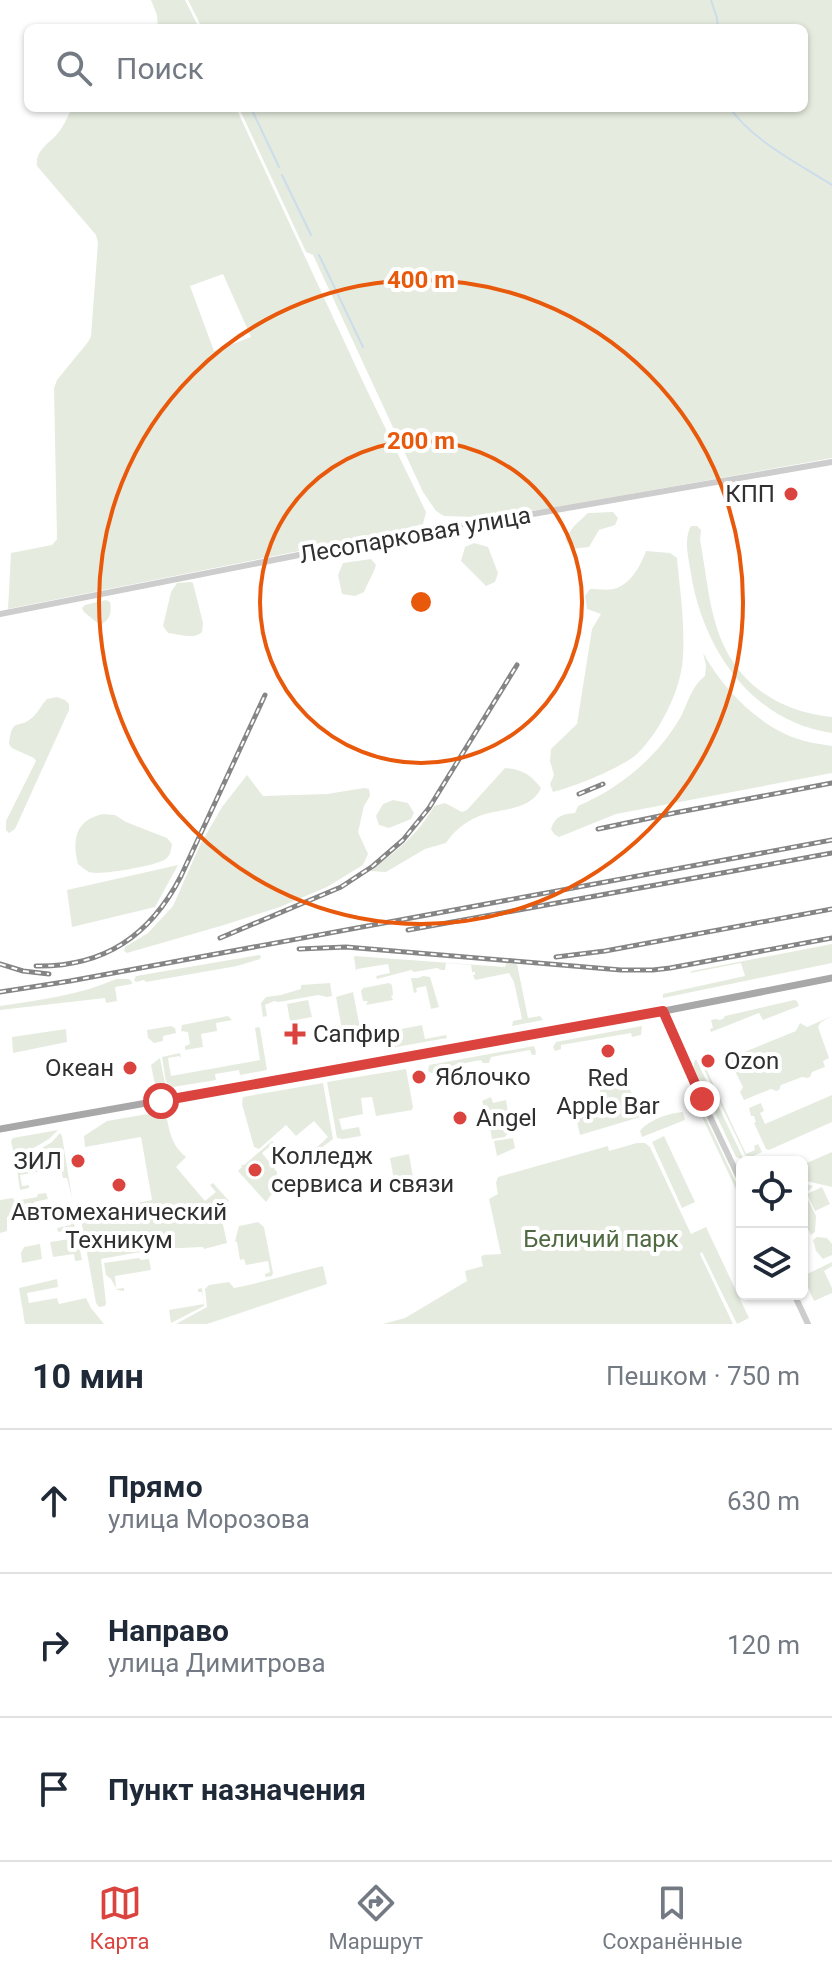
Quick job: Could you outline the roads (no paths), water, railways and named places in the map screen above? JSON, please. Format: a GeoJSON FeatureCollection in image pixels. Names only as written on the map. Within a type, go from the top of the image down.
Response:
{"type":"FeatureCollection","features":[{"type":"Feature","properties":{"kind":"main road"},"geometry":{"type":"LineString","coordinates":[[0,1129],[832,978]]}},
{"type":"Feature","properties":{"kind":"street","name":"Лесопарковая улица"},"geometry":{"type":"LineString","coordinates":[[0,614],[436,528],[832,462]]}},
{"type":"Feature","properties":{"kind":"street"},"geometry":{"type":"LineString","coordinates":[[663,1011],[736,1171]]}},
{"type":"Feature","properties":{"kind":"street"},"geometry":{"type":"LineString","coordinates":[[797,1300],[808,1324]]}},
{"type":"Feature","properties":{"kind":"waterway"},"geometry":{"type":"LineString","coordinates":[[711,0],[718,24]]}},
{"type":"Feature","properties":{"kind":"waterway"},"geometry":{"type":"LineString","coordinates":[[253,112],[279,167]]}},
{"type":"Feature","properties":{"kind":"waterway"},"geometry":{"type":"LineString","coordinates":[[733,112],[764,141],[832,185]]}},
{"type":"Feature","properties":{"kind":"waterway"},"geometry":{"type":"LineString","coordinates":[[282,175],[311,235]]}},
{"type":"Feature","properties":{"kind":"waterway"},"geometry":{"type":"LineString","coordinates":[[319,255],[363,347]]}},
{"type":"Feature","properties":{"kind":"railway"},"geometry":{"type":"LineString","coordinates":[[220,938],[341,887],[373,866],[403,840],[429,808],[517,665]]}},
{"type":"Feature","properties":{"kind":"railway"},"geometry":{"type":"LineString","coordinates":[[36,966],[83,961],[104,954],[122,944],[155,916],[181,876],[265,695]]}},
{"type":"Feature","properties":{"kind":"railway"},"geometry":{"type":"LineString","coordinates":[[598,829],[832,783]]}},
{"type":"Feature","properties":{"kind":"railway"},"geometry":{"type":"LineString","coordinates":[[579,794],[603,784]]}},
{"type":"Feature","properties":{"kind":"railway"},"geometry":{"type":"LineString","coordinates":[[0,992],[832,840]]}},
{"type":"Feature","properties":{"kind":"railway"},"geometry":{"type":"LineString","coordinates":[[408,930],[832,853]]}},
{"type":"Feature","properties":{"kind":"railway"},"geometry":{"type":"LineString","coordinates":[[556,957],[605,951],[832,909]]}},
{"type":"Feature","properties":{"kind":"railway"},"geometry":{"type":"LineString","coordinates":[[299,949],[346,947],[653,970],[832,938]]}},
{"type":"Feature","properties":{"kind":"railway"},"geometry":{"type":"LineString","coordinates":[[0,964],[49,974]]}},
{"type":"Feature","properties":{"kind":"place","name":"КПП"},"geometry":{"type":"Point","coordinates":[791,494]}},
{"type":"Feature","properties":{"kind":"place","name":"Сапфир"},"geometry":{"type":"Point","coordinates":[295,1034]}},
{"type":"Feature","properties":{"kind":"place","name":"Red Apple Bar"},"geometry":{"type":"Point","coordinates":[608,1051]}},
{"type":"Feature","properties":{"kind":"place","name":"Ozon"},"geometry":{"type":"Point","coordinates":[708,1061]}},
{"type":"Feature","properties":{"kind":"place","name":"Океан"},"geometry":{"type":"Point","coordinates":[130,1068]}},
{"type":"Feature","properties":{"kind":"place","name":"Яблочко"},"geometry":{"type":"Point","coordinates":[419,1077]}},
{"type":"Feature","properties":{"kind":"place","name":"Angel"},"geometry":{"type":"Point","coordinates":[460,1118]}},
{"type":"Feature","properties":{"kind":"place","name":"ЗИЛ"},"geometry":{"type":"Point","coordinates":[78,1161]}},
{"type":"Feature","properties":{"kind":"place","name":"Колледж сервиса и связи"},"geometry":{"type":"Point","coordinates":[255,1170]}},
{"type":"Feature","properties":{"kind":"place","name":"Автомеханический Техникум"},"geometry":{"type":"Point","coordinates":[119,1185]}},
{"type":"Feature","properties":{"kind":"park label","name":"Беличий парк"},"geometry":{"type":"Point","coordinates":[601,1239]}}]}
